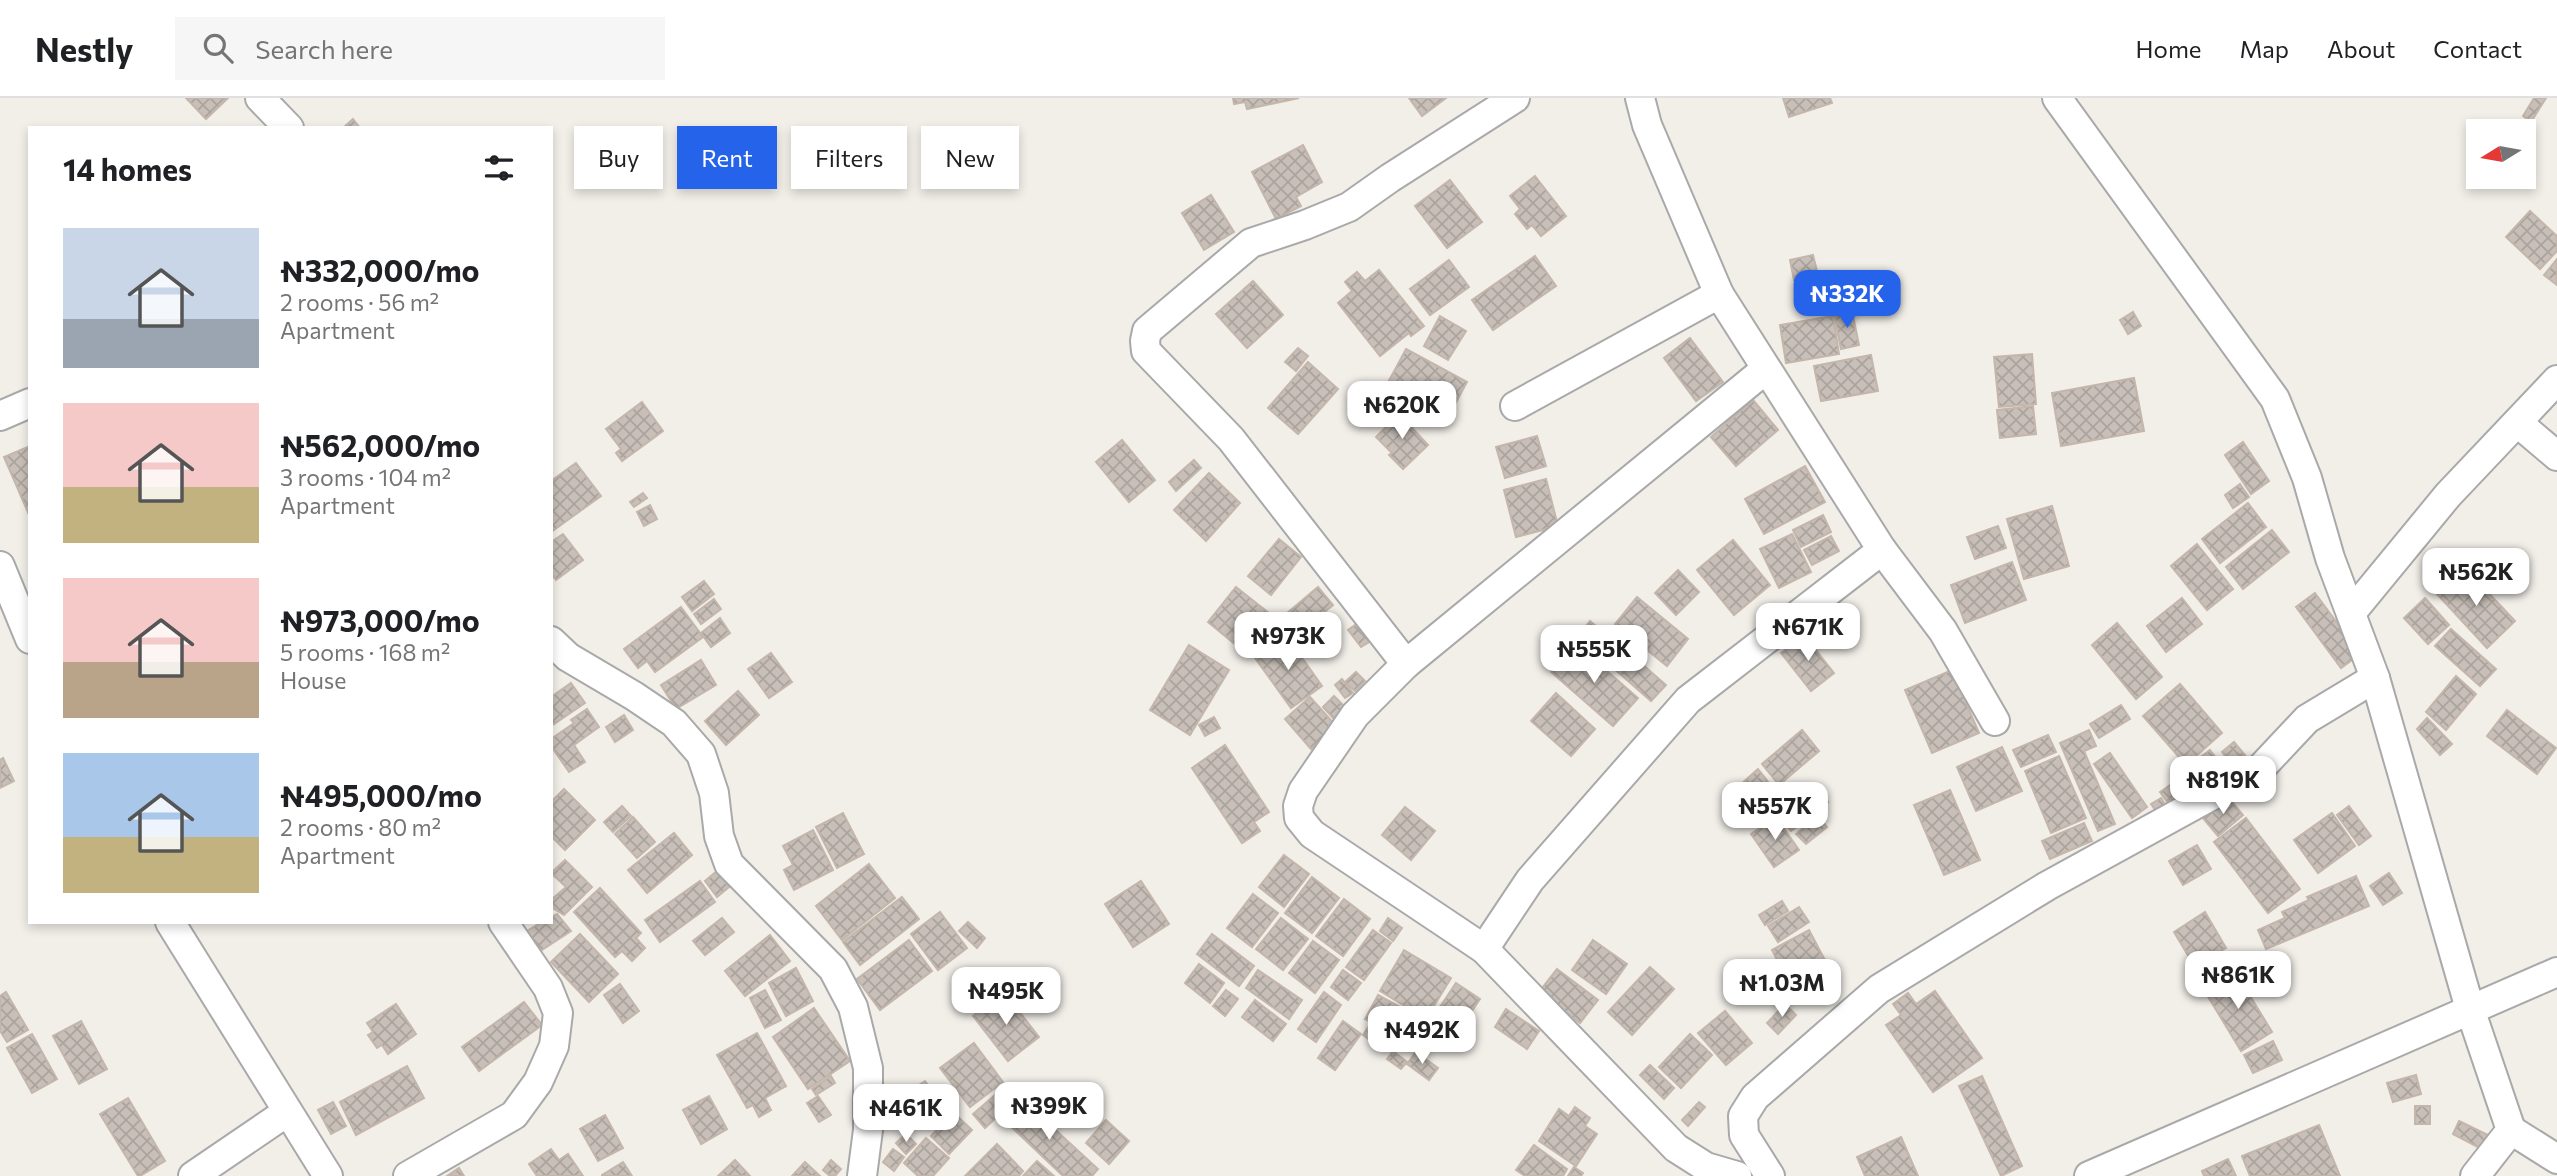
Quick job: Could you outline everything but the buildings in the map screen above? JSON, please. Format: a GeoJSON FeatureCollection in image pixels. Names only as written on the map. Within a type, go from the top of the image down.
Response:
{"type":"FeatureCollection","features":[{"type":"Feature","properties":{"kind":"street"},"geometry":{"type":"LineString","coordinates":[[260,98],[287,126]]}},
{"type":"Feature","properties":{"kind":"street"},"geometry":{"type":"LineString","coordinates":[[1406,664],[1231,439],[1146,351],[1145,341],[1147,331],[1251,243],[1349,207],[1390,177],[1516,98]]}},
{"type":"Feature","properties":{"kind":"street"},"geometry":{"type":"LineString","coordinates":[[1640,98],[1647,125],[1719,294],[1882,550],[1942,631],[1995,721]]}},
{"type":"Feature","properties":{"kind":"street"},"geometry":{"type":"LineString","coordinates":[[2057,98],[2275,399],[2307,478],[2330,558],[2375,678],[2470,1009],[2511,1130],[2557,1159]]}},
{"type":"Feature","properties":{"kind":"street"},"geometry":{"type":"LineString","coordinates":[[1516,406],[1719,294]]}},
{"type":"Feature","properties":{"kind":"street"},"geometry":{"type":"LineString","coordinates":[[1737,1176],[1706,1167],[1676,1148],[1485,949],[1312,834],[1299,818],[1298,806],[1303,790],[1355,715],[1406,664],[1766,369]]}},
{"type":"Feature","properties":{"kind":"street"},"geometry":{"type":"LineString","coordinates":[[2351,613],[2448,495],[2557,380]]}},
{"type":"Feature","properties":{"kind":"street"},"geometry":{"type":"LineString","coordinates":[[0,416],[28,404]]}},
{"type":"Feature","properties":{"kind":"street"},"geometry":{"type":"LineString","coordinates":[[2518,423],[2557,456]]}},
{"type":"Feature","properties":{"kind":"street"},"geometry":{"type":"LineString","coordinates":[[1485,949],[1530,880],[1688,700],[1882,550]]}},
{"type":"Feature","properties":{"kind":"street"},"geometry":{"type":"LineString","coordinates":[[0,566],[28,634]]}},
{"type":"Feature","properties":{"kind":"street"},"geometry":{"type":"LineString","coordinates":[[553,643],[568,657],[674,723],[701,754],[714,793],[719,836],[729,864],[833,970],[853,1007],[868,1068],[868,1130],[862,1176]]}},
{"type":"Feature","properties":{"kind":"street"},"geometry":{"type":"LineString","coordinates":[[1770,1176],[1744,1135],[1743,1116],[1755,1097],[1880,989],[2047,886],[2260,769],[2306,719],[2375,678]]}},
{"type":"Feature","properties":{"kind":"street"},"geometry":{"type":"LineString","coordinates":[[171,924],[328,1176]]}},
{"type":"Feature","properties":{"kind":"street"},"geometry":{"type":"LineString","coordinates":[[408,1176],[514,1115],[538,1082],[554,1046],[558,1013],[548,988],[504,924]]}},
{"type":"Feature","properties":{"kind":"street"},"geometry":{"type":"LineString","coordinates":[[2089,1176],[2557,972]]}},
{"type":"Feature","properties":{"kind":"street"},"geometry":{"type":"LineString","coordinates":[[193,1176],[287,1112]]}},
{"type":"Feature","properties":{"kind":"street"},"geometry":{"type":"LineString","coordinates":[[2475,1176],[2511,1130]]}}]}
